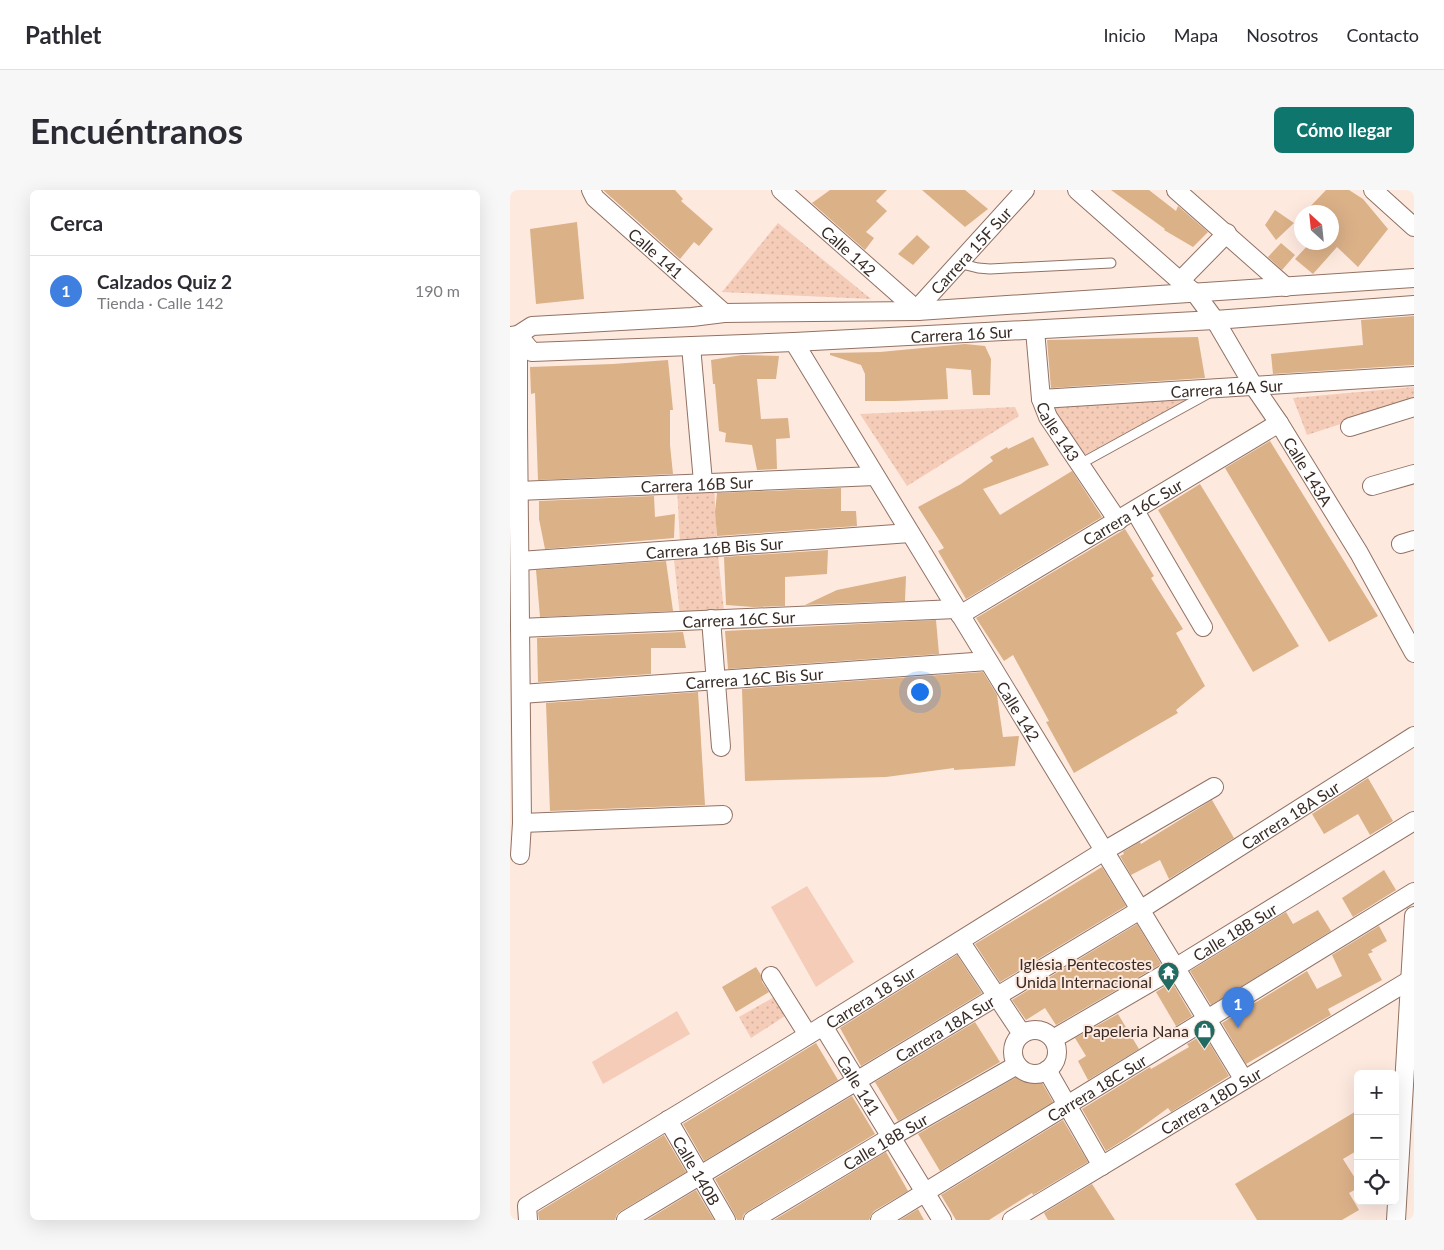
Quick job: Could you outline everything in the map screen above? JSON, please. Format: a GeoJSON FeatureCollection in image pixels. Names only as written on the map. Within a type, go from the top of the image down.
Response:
{"type":"FeatureCollection","features":[{"type":"Feature","properties":{"kind":"street","name":"Calle 141"},"geometry":{"type":"LineString","coordinates":[[591,190],[594,198],[724,313]]}},
{"type":"Feature","properties":{"kind":"street","name":"Calle 142"},"geometry":{"type":"LineString","coordinates":[[781,190],[917,310]]}},
{"type":"Feature","properties":{"kind":"street","name":"Carrera 15F Sur"},"geometry":{"type":"LineString","coordinates":[[917,310],[1025,190]]}},
{"type":"Feature","properties":{"kind":"street"},"geometry":{"type":"LineString","coordinates":[[1077,190],[1196,293]]}},
{"type":"Feature","properties":{"kind":"street"},"geometry":{"type":"LineString","coordinates":[[1176,190],[1286,287]]}},
{"type":"Feature","properties":{"kind":"street"},"geometry":{"type":"LineString","coordinates":[[1373,190],[1414,227]]}},
{"type":"Feature","properties":{"kind":"street"},"geometry":{"type":"LineString","coordinates":[[1180,281],[1227,233]]}},
{"type":"Feature","properties":{"kind":"street","name":"Carrera 16 Sur"},"geometry":{"type":"LineString","coordinates":[[1414,278],[917,310],[724,313],[692,317],[532,326],[514,336],[532,352],[1035,330],[1414,306]]}},
{"type":"Feature","properties":{"kind":"street","name":"Calle 143A"},"geometry":{"type":"LineString","coordinates":[[1196,293],[1215,320],[1253,385],[1279,423],[1359,553],[1406,619],[1414,653]]}},
{"type":"Feature","properties":{"kind":"street","name":"Calle 143"},"geometry":{"type":"LineString","coordinates":[[1035,330],[1041,399],[1048,417],[1118,521]]}},
{"type":"Feature","properties":{"kind":"street"},"geometry":{"type":"LineString","coordinates":[[514,336],[520,561],[522,823],[520,855]]}},
{"type":"Feature","properties":{"kind":"street","name":"Calle 142"},"geometry":{"type":"LineString","coordinates":[[794,342],[1244,1080]]}},
{"type":"Feature","properties":{"kind":"street"},"geometry":{"type":"LineString","coordinates":[[691,346],[703,482]]}},
{"type":"Feature","properties":{"kind":"street","name":"Carrera 16A Sur"},"geometry":{"type":"LineString","coordinates":[[1041,399],[1414,376]]}},
{"type":"Feature","properties":{"kind":"street"},"geometry":{"type":"LineString","coordinates":[[1350,427],[1414,407]]}},
{"type":"Feature","properties":{"kind":"street","name":"Carrera 16C Sur"},"geometry":{"type":"LineString","coordinates":[[520,628],[711,619],[958,612],[1135,511],[1279,423]]}},
{"type":"Feature","properties":{"kind":"street"},"geometry":{"type":"LineString","coordinates":[[1372,486],[1414,474]]}},
{"type":"Feature","properties":{"kind":"street","name":"Carrera 16B Sur"},"geometry":{"type":"LineString","coordinates":[[518,491],[875,476]]}},
{"type":"Feature","properties":{"kind":"street"},"geometry":{"type":"LineString","coordinates":[[1135,511],[1203,627]]}},
{"type":"Feature","properties":{"kind":"street","name":"Carrera 16B Bis Sur"},"geometry":{"type":"LineString","coordinates":[[520,561],[910,533]]}},
{"type":"Feature","properties":{"kind":"street"},"geometry":{"type":"LineString","coordinates":[[711,619],[721,747]]}},
{"type":"Feature","properties":{"kind":"street","name":"Carrera 16C Bis Sur"},"geometry":{"type":"LineString","coordinates":[[521,694],[988,661]]}},
{"type":"Feature","properties":{"kind":"street","name":"Carrera 18A Sur"},"geometry":{"type":"LineString","coordinates":[[626,1220],[1140,910],[1414,736]]}},
{"type":"Feature","properties":{"kind":"street","name":"Carrera 18 Sur"},"geometry":{"type":"LineString","coordinates":[[527,1213],[668,1120],[1104,851],[1214,787]]}},
{"type":"Feature","properties":{"kind":"street"},"geometry":{"type":"LineString","coordinates":[[522,823],[723,815]]}},
{"type":"Feature","properties":{"kind":"street","name":"Calle 18B Sur"},"geometry":{"type":"LineString","coordinates":[[1053,1040],[1176,968],[1414,821]]}},
{"type":"Feature","properties":{"kind":"street","name":"Carrera 18C Sur"},"geometry":{"type":"LineString","coordinates":[[880,1220],[1414,892]]}},
{"type":"Feature","properties":{"kind":"street"},"geometry":{"type":"LineString","coordinates":[[1396,1220],[1414,916]]}},
{"type":"Feature","properties":{"kind":"street"},"geometry":{"type":"LineString","coordinates":[[960,941],[1022,1034]]}},
{"type":"Feature","properties":{"kind":"street"},"geometry":{"type":"LineString","coordinates":[[771,976],[808,1035]]}},
{"type":"Feature","properties":{"kind":"street","name":"Carrera 18D Sur"},"geometry":{"type":"LineString","coordinates":[[1012,1220],[1410,980]]}},
{"type":"Feature","properties":{"kind":"street","name":"Calle 141"},"geometry":{"type":"LineString","coordinates":[[823,1026],[942,1220]]}},
{"type":"Feature","properties":{"kind":"street"},"geometry":{"type":"LineString","coordinates":[[1030,1031],[1039,1031],[1053,1040],[1056,1047],[1056,1056],[1054,1063],[1047,1070],[1040,1074],[1031,1074],[1023,1071],[1017,1065],[1013,1057],[1013,1048],[1016,1040],[1022,1034],[1030,1031]]}},
{"type":"Feature","properties":{"kind":"street","name":"Calle 18B Sur"},"geometry":{"type":"LineString","coordinates":[[753,1220],[891,1137],[1017,1065]]}},
{"type":"Feature","properties":{"kind":"street"},"geometry":{"type":"LineString","coordinates":[[1047,1070],[1102,1166]]}},
{"type":"Feature","properties":{"kind":"street","name":"Calle 140B"},"geometry":{"type":"LineString","coordinates":[[668,1120],[726,1220]]}},
{"type":"Feature","properties":{"kind":"lane"},"geometry":{"type":"LineString","coordinates":[[958,263],[990,269],[1111,263]]}},
{"type":"Feature","properties":{"kind":"lane"},"geometry":{"type":"LineString","coordinates":[[1080,464],[1221,387]]}},
{"type":"Feature","properties":{"kind":"shaded area"},"geometry":{"type":"Polygon","coordinates":[[[778,223],[871,299],[722,292],[778,223]]]}},
{"type":"Feature","properties":{"kind":"shaded area"},"geometry":{"type":"Polygon","coordinates":[[[1414,387],[1414,400],[1307,435],[1293,398],[1414,387]]]}},
{"type":"Feature","properties":{"kind":"shaded area"},"geometry":{"type":"Polygon","coordinates":[[[1196,395],[1081,457],[1050,405],[1196,395]]]}},
{"type":"Feature","properties":{"kind":"shaded area"},"geometry":{"type":"Polygon","coordinates":[[[1015,407],[1019,416],[907,486],[860,414],[1015,407]]]}},
{"type":"Feature","properties":{"kind":"shaded area"},"geometry":{"type":"Polygon","coordinates":[[[714,484],[717,542],[680,544],[677,486],[714,484]]]}},
{"type":"Feature","properties":{"kind":"shaded area"},"geometry":{"type":"Polygon","coordinates":[[[718,555],[724,611],[680,616],[674,560],[718,555]]]}},
{"type":"Feature","properties":{"kind":"shaded area"},"geometry":{"type":"Polygon","coordinates":[[[807,886],[854,962],[816,987],[771,907],[807,886]]]}},
{"type":"Feature","properties":{"kind":"shaded area"},"geometry":{"type":"Polygon","coordinates":[[[776,996],[785,1016],[751,1038],[739,1017],[776,996]]]}},
{"type":"Feature","properties":{"kind":"shaded area"},"geometry":{"type":"Polygon","coordinates":[[[677,1011],[690,1034],[603,1084],[592,1062],[677,1011]]]}},
{"type":"Feature","properties":{"kind":"building"},"geometry":{"type":"Polygon","coordinates":[[[603,190],[675,190],[683,199],[681,201],[713,229],[699,246],[694,242],[680,259],[603,190]]]}},
{"type":"Feature","properties":{"kind":"building"},"geometry":{"type":"Polygon","coordinates":[[[830,190],[887,190],[876,201],[887,211],[866,232],[874,238],[865,250],[812,203],[830,190]]]}},
{"type":"Feature","properties":{"kind":"building"},"geometry":{"type":"Polygon","coordinates":[[[922,190],[965,190],[988,209],[965,227],[922,190]]]}},
{"type":"Feature","properties":{"kind":"building"},"geometry":{"type":"Polygon","coordinates":[[[1111,190],[1149,190],[1176,211],[1178,206],[1208,232],[1193,247],[1164,230],[1111,190]]]}},
{"type":"Feature","properties":{"kind":"building"},"geometry":{"type":"Polygon","coordinates":[[[1326,190],[1349,190],[1363,199],[1388,229],[1358,267],[1339,249],[1339,205],[1312,205],[1326,190]]]}},
{"type":"Feature","properties":{"kind":"building"},"geometry":{"type":"Polygon","coordinates":[[[1275,210],[1294,223],[1276,240],[1265,225],[1275,210]]]}},
{"type":"Feature","properties":{"kind":"building"},"geometry":{"type":"Polygon","coordinates":[[[577,222],[584,299],[536,304],[530,229],[577,222]]]}},
{"type":"Feature","properties":{"kind":"building"},"geometry":{"type":"Polygon","coordinates":[[[917,235],[930,247],[913,265],[898,254],[917,235]]]}},
{"type":"Feature","properties":{"kind":"building"},"geometry":{"type":"Polygon","coordinates":[[[1281,243],[1295,255],[1282,270],[1268,257],[1281,243]]]}},
{"type":"Feature","properties":{"kind":"building"},"geometry":{"type":"Polygon","coordinates":[[[1303,250],[1334,250],[1313,274],[1295,259],[1303,250]]]}},
{"type":"Feature","properties":{"kind":"building"},"geometry":{"type":"Polygon","coordinates":[[[1414,316],[1414,365],[1273,374],[1271,354],[1363,345],[1361,320],[1414,316]]]}},
{"type":"Feature","properties":{"kind":"building"},"geometry":{"type":"Polygon","coordinates":[[[1198,337],[1205,378],[1051,388],[1047,340],[1198,337]]]}},
{"type":"Feature","properties":{"kind":"building"},"geometry":{"type":"Polygon","coordinates":[[[965,344],[985,346],[991,359],[990,395],[973,395],[971,370],[946,368],[948,399],[865,401],[865,374],[861,365],[830,355],[830,353],[880,352],[965,344]]]}},
{"type":"Feature","properties":{"kind":"building"},"geometry":{"type":"Polygon","coordinates":[[[742,355],[779,356],[776,379],[757,379],[761,419],[788,418],[790,438],[776,439],[777,469],[757,470],[752,445],[725,442],[726,433],[719,431],[711,360],[742,355]]]}},
{"type":"Feature","properties":{"kind":"building"},"geometry":{"type":"Polygon","coordinates":[[[668,360],[673,410],[670,410],[670,445],[673,474],[538,480],[535,393],[531,394],[530,367],[668,360]]]}},
{"type":"Feature","properties":{"kind":"building"},"geometry":{"type":"Polygon","coordinates":[[[1033,437],[1049,465],[983,489],[1000,515],[1072,471],[1102,517],[966,599],[938,551],[944,548],[918,507],[961,484],[993,461],[990,457],[1007,447],[1008,449],[1033,437]]]}},
{"type":"Feature","properties":{"kind":"building"},"geometry":{"type":"Polygon","coordinates":[[[1270,441],[1378,616],[1329,642],[1225,468],[1270,441]]]}},
{"type":"Feature","properties":{"kind":"building"},"geometry":{"type":"Polygon","coordinates":[[[1200,484],[1299,646],[1253,672],[1158,510],[1200,484]]]}},
{"type":"Feature","properties":{"kind":"building"},"geometry":{"type":"Polygon","coordinates":[[[841,488],[841,511],[856,511],[857,526],[717,536],[715,512],[717,493],[841,488]]]}},
{"type":"Feature","properties":{"kind":"building"},"geometry":{"type":"Polygon","coordinates":[[[654,496],[655,517],[675,514],[674,538],[545,549],[539,519],[539,501],[654,496]]]}},
{"type":"Feature","properties":{"kind":"building"},"geometry":{"type":"Polygon","coordinates":[[[1125,529],[1154,576],[1151,578],[1183,629],[1176,633],[1205,686],[1176,710],[1178,713],[1074,773],[1046,722],[1049,721],[1013,655],[1004,661],[976,618],[1125,529]]]}},
{"type":"Feature","properties":{"kind":"building"},"geometry":{"type":"Polygon","coordinates":[[[828,550],[827,574],[785,577],[785,606],[753,607],[726,605],[724,557],[828,550]]]}},
{"type":"Feature","properties":{"kind":"building"},"geometry":{"type":"Polygon","coordinates":[[[666,561],[673,611],[540,617],[536,570],[666,561]]]}},
{"type":"Feature","properties":{"kind":"building"},"geometry":{"type":"Polygon","coordinates":[[[906,576],[905,601],[805,605],[837,590],[906,576]]]}},
{"type":"Feature","properties":{"kind":"building"},"geometry":{"type":"Polygon","coordinates":[[[936,620],[939,654],[728,669],[725,631],[936,620]]]}},
{"type":"Feature","properties":{"kind":"building"},"geometry":{"type":"Polygon","coordinates":[[[683,632],[686,648],[651,648],[651,674],[538,682],[537,638],[683,632]]]}},
{"type":"Feature","properties":{"kind":"building"},"geometry":{"type":"Polygon","coordinates":[[[983,672],[997,695],[1003,737],[1019,736],[1015,766],[954,770],[954,768],[886,777],[745,781],[742,689],[983,672]]]}},
{"type":"Feature","properties":{"kind":"building"},"geometry":{"type":"Polygon","coordinates":[[[698,692],[705,805],[550,811],[546,703],[698,692]]]}},
{"type":"Feature","properties":{"kind":"building"},"geometry":{"type":"Polygon","coordinates":[[[1368,778],[1393,821],[1370,835],[1358,814],[1324,834],[1312,814],[1368,778]]]}},
{"type":"Feature","properties":{"kind":"building"},"geometry":{"type":"Polygon","coordinates":[[[1212,800],[1234,838],[1169,879],[1160,860],[1131,875],[1120,856],[1124,854],[1123,852],[1140,842],[1141,844],[1212,800]]]}},
{"type":"Feature","properties":{"kind":"building"},"geometry":{"type":"Polygon","coordinates":[[[1102,867],[1126,906],[1000,982],[975,944],[1102,867]]]}},
{"type":"Feature","properties":{"kind":"building"},"geometry":{"type":"Polygon","coordinates":[[[1384,870],[1396,890],[1353,917],[1342,898],[1384,870]]]}},
{"type":"Feature","properties":{"kind":"building"},"geometry":{"type":"Polygon","coordinates":[[[1318,910],[1331,931],[1211,1005],[1190,971],[1286,912],[1293,924],[1318,910]]]}},
{"type":"Feature","properties":{"kind":"building"},"geometry":{"type":"Polygon","coordinates":[[[1137,924],[1161,964],[1056,1025],[1045,1008],[1026,1020],[1012,1000],[1137,924]]]}},
{"type":"Feature","properties":{"kind":"building"},"geometry":{"type":"Polygon","coordinates":[[[1379,926],[1387,941],[1371,950],[1373,952],[1368,954],[1382,980],[1328,1009],[1331,1015],[1246,1064],[1222,1023],[1307,971],[1317,989],[1342,976],[1332,955],[1379,926]]]}},
{"type":"Feature","properties":{"kind":"building"},"geometry":{"type":"Polygon","coordinates":[[[957,955],[982,993],[861,1066],[840,1028],[957,955]]]}},
{"type":"Feature","properties":{"kind":"building"},"geometry":{"type":"Polygon","coordinates":[[[756,967],[761,975],[762,982],[769,992],[736,1012],[722,987],[756,967]]]}},
{"type":"Feature","properties":{"kind":"building"},"geometry":{"type":"Polygon","coordinates":[[[1172,982],[1192,1016],[1176,1026],[1156,992],[1172,982]]]}},
{"type":"Feature","properties":{"kind":"building"},"geometry":{"type":"Polygon","coordinates":[[[1118,1014],[1139,1049],[1088,1080],[1078,1061],[1086,1056],[1075,1038],[1118,1014]]]}},
{"type":"Feature","properties":{"kind":"building"},"geometry":{"type":"Polygon","coordinates":[[[975,1022],[1000,1062],[898,1121],[875,1082],[975,1022]]]}},
{"type":"Feature","properties":{"kind":"building"},"geometry":{"type":"Polygon","coordinates":[[[1204,1034],[1229,1076],[1171,1112],[1168,1108],[1106,1151],[1082,1109],[1150,1067],[1151,1069],[1189,1047],[1187,1044],[1204,1034]]]}},
{"type":"Feature","properties":{"kind":"building"},"geometry":{"type":"Polygon","coordinates":[[[816,1043],[838,1080],[704,1161],[683,1124],[816,1043]]]}},
{"type":"Feature","properties":{"kind":"building"},"geometry":{"type":"Polygon","coordinates":[[[1020,1075],[1040,1079],[1053,1102],[940,1171],[918,1134],[1020,1075]]]}},
{"type":"Feature","properties":{"kind":"building"},"geometry":{"type":"Polygon","coordinates":[[[852,1096],[875,1134],[748,1211],[744,1214],[742,1220],[737,1220],[715,1179],[852,1096]]]}},
{"type":"Feature","properties":{"kind":"building"},"geometry":{"type":"Polygon","coordinates":[[[1354,1112],[1354,1152],[1343,1159],[1354,1177],[1354,1190],[1349,1193],[1354,1205],[1359,1210],[1342,1220],[1257,1220],[1235,1184],[1354,1112]]]}},
{"type":"Feature","properties":{"kind":"building"},"geometry":{"type":"Polygon","coordinates":[[[1063,1120],[1088,1162],[1033,1195],[1032,1193],[989,1220],[956,1220],[941,1195],[1063,1120]]]}},
{"type":"Feature","properties":{"kind":"building"},"geometry":{"type":"Polygon","coordinates":[[[664,1135],[686,1172],[621,1211],[617,1214],[615,1220],[539,1220],[538,1212],[664,1135]]]}},
{"type":"Feature","properties":{"kind":"building"},"geometry":{"type":"Polygon","coordinates":[[[886,1152],[908,1191],[874,1211],[869,1220],[774,1220],[886,1152]]]}},
{"type":"Feature","properties":{"kind":"building"},"geometry":{"type":"Polygon","coordinates":[[[1092,1184],[1115,1220],[1048,1220],[1044,1213],[1092,1184]]]}},
{"type":"Feature","properties":{"kind":"building"},"geometry":{"type":"Polygon","coordinates":[[[696,1190],[714,1220],[647,1220],[696,1190]]]}},
{"type":"Feature","properties":{"kind":"building"},"geometry":{"type":"Polygon","coordinates":[[[918,1209],[924,1220],[900,1220],[918,1209]]]}},
{"type":"Feature","properties":{"kind":"place","name":"Iglesia Pentecostes Unida Internacional"},"geometry":{"type":"Point","coordinates":[1168,991]}},
{"type":"Feature","properties":{"kind":"place","name":"Calzados Quiz 2"},"geometry":{"type":"Point","coordinates":[1238,1028]}},
{"type":"Feature","properties":{"kind":"place","name":"Papeleria Nana"},"geometry":{"type":"Point","coordinates":[1205,1049]}}]}
